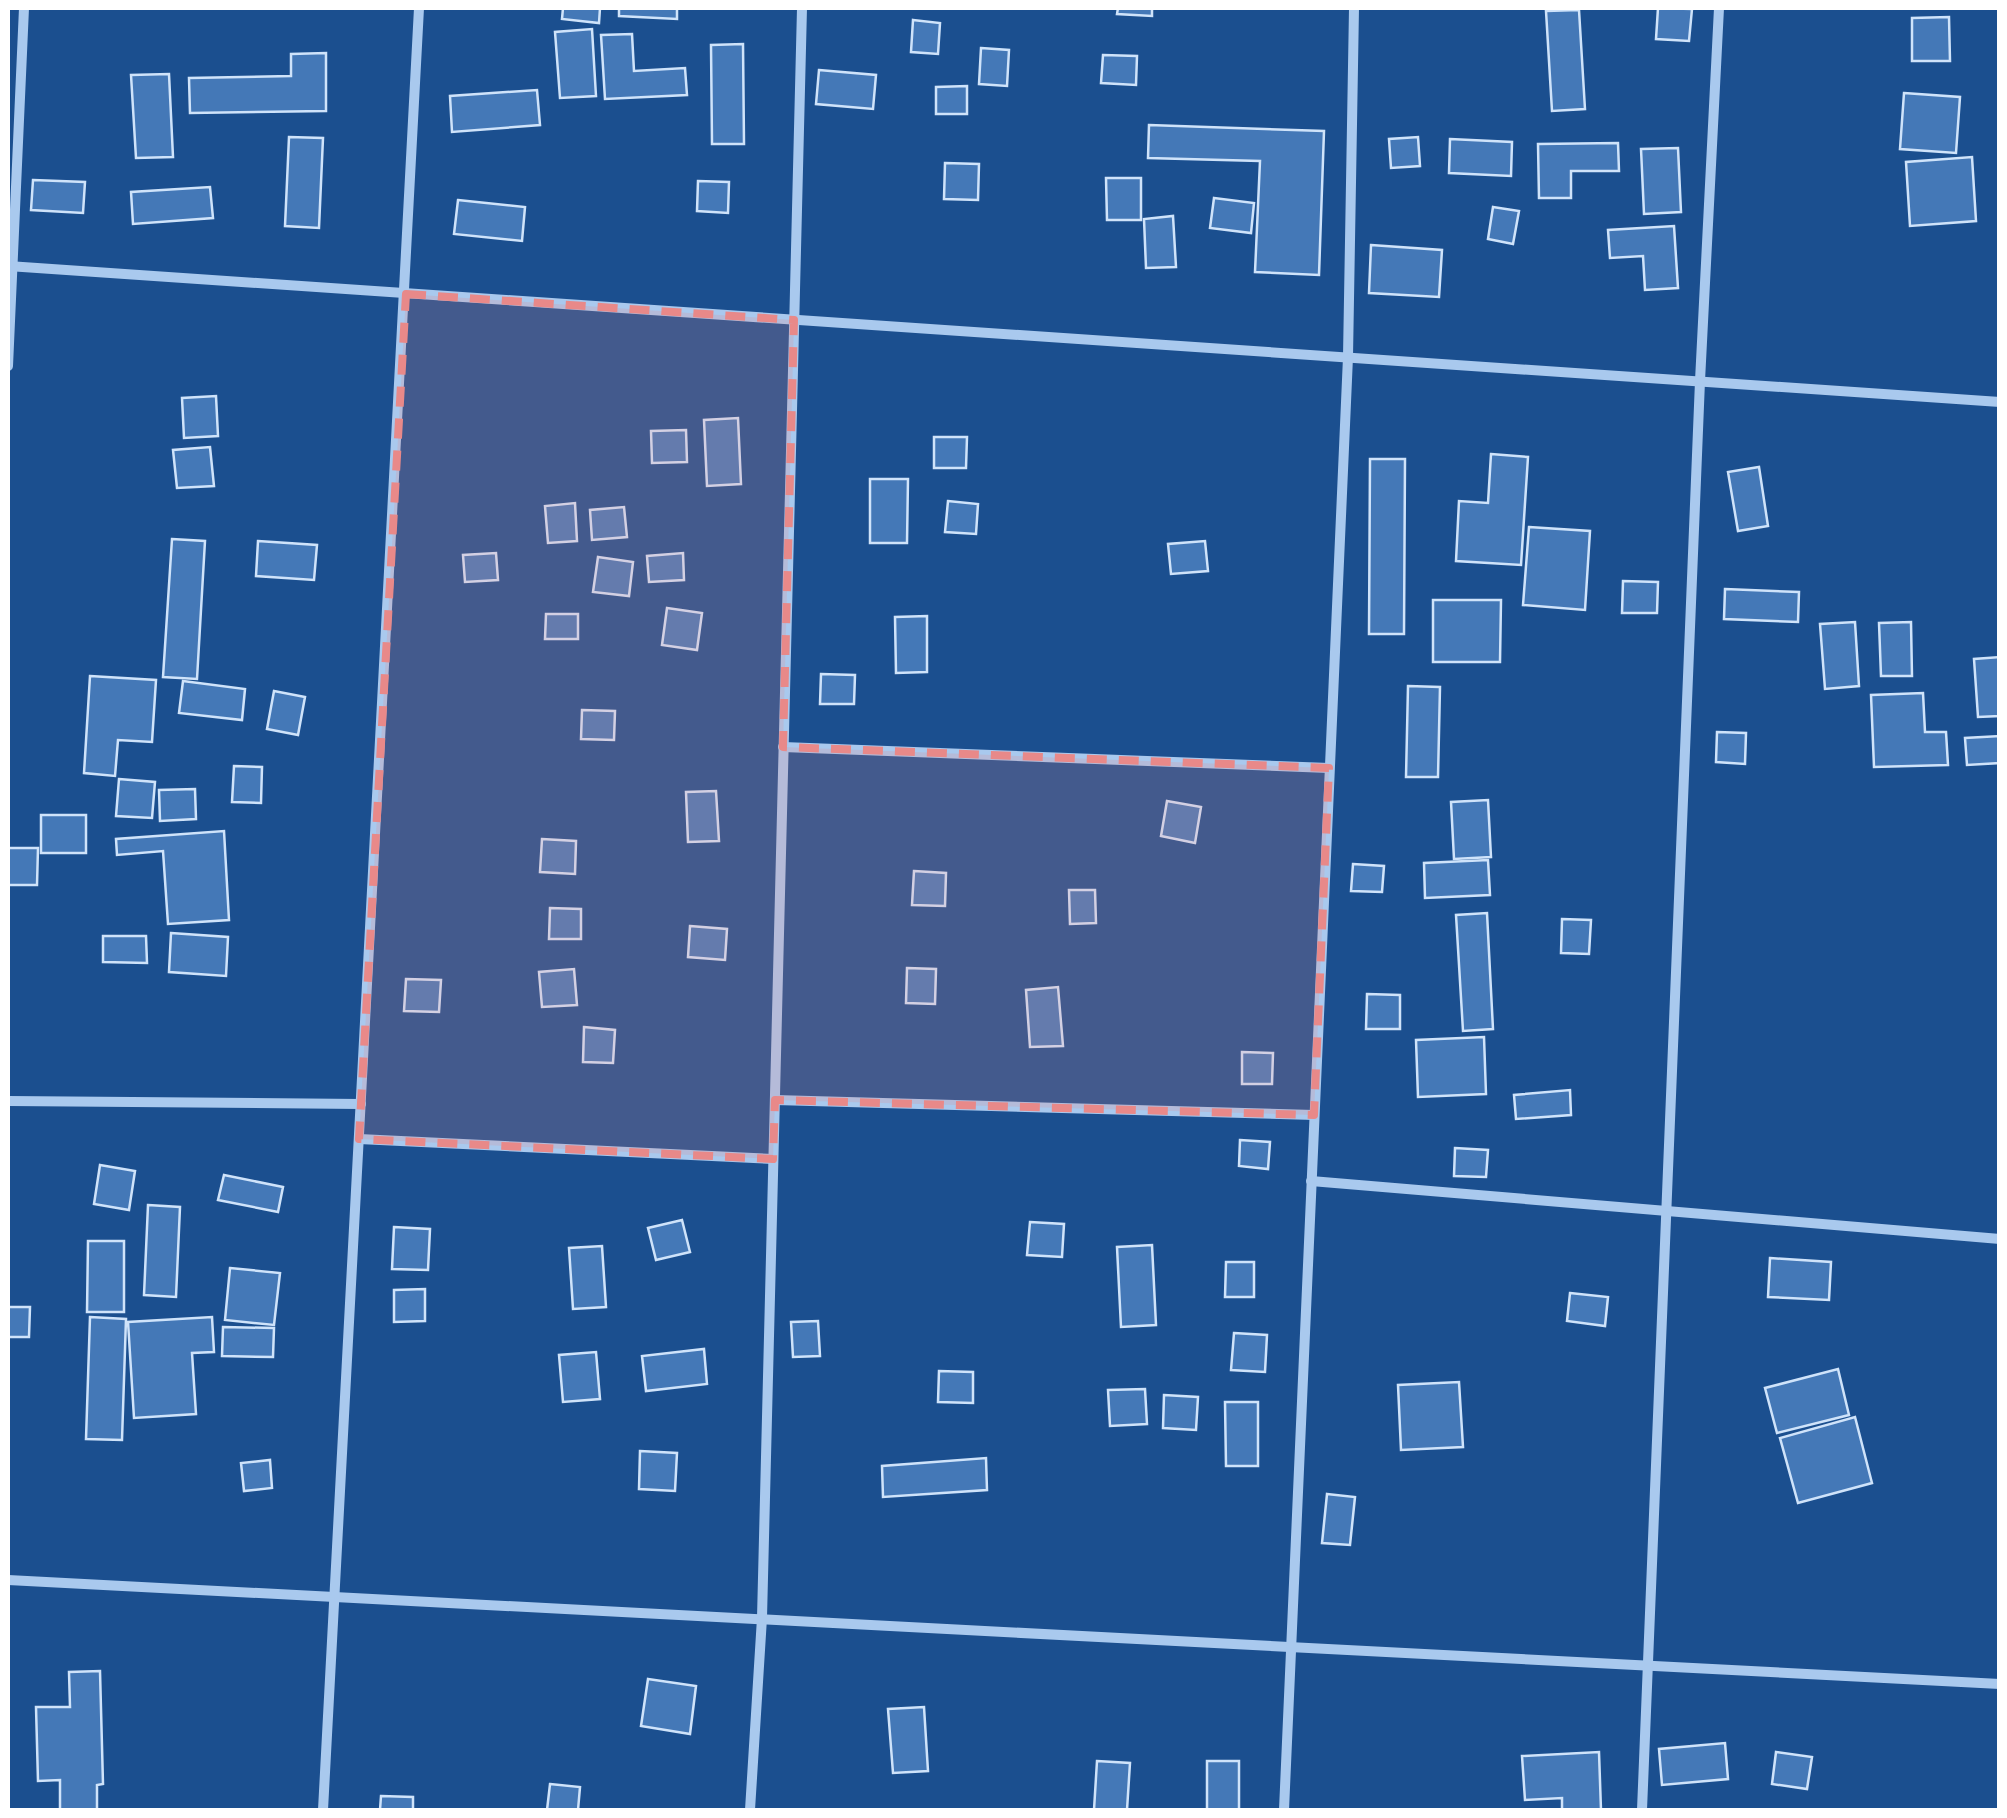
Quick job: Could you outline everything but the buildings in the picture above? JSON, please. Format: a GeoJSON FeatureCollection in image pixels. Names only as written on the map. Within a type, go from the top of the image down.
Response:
{"type":"FeatureCollection","features":[{"type":"Feature","properties":{"kind":"street"},"geometry":{"type":"LineString","coordinates":[[8,366],[24,8]]}},
{"type":"Feature","properties":{"kind":"street"},"geometry":{"type":"LineString","coordinates":[[323,1810],[419,8]]}},
{"type":"Feature","properties":{"kind":"street"},"geometry":{"type":"LineString","coordinates":[[750,1810],[762,1618],[802,8]]}},
{"type":"Feature","properties":{"kind":"street"},"geometry":{"type":"LineString","coordinates":[[1284,1810],[1348,358],[1354,8]]}},
{"type":"Feature","properties":{"kind":"street"},"geometry":{"type":"LineString","coordinates":[[1642,1810],[1700,381],[1719,8]]}},
{"type":"Feature","properties":{"kind":"street"},"geometry":{"type":"LineString","coordinates":[[10,267],[2000,402]]}},
{"type":"Feature","properties":{"kind":"street"},"geometry":{"type":"LineString","coordinates":[[783,748],[1329,768]]}},
{"type":"Feature","properties":{"kind":"street"},"geometry":{"type":"LineString","coordinates":[[775,1100],[1314,1115]]}},
{"type":"Feature","properties":{"kind":"street"},"geometry":{"type":"LineString","coordinates":[[8,1101],[361,1104]]}},
{"type":"Feature","properties":{"kind":"street"},"geometry":{"type":"LineString","coordinates":[[359,1139],[774,1159]]}},
{"type":"Feature","properties":{"kind":"street"},"geometry":{"type":"LineString","coordinates":[[1311,1180],[2000,1240]]}},
{"type":"Feature","properties":{"kind":"street"},"geometry":{"type":"LineString","coordinates":[[8,1580],[2000,1684]]}},
{"type":"Feature","properties":{"kind":"highlighted area"},"geometry":{"type":"Polygon","coordinates":[[[406,294],[794,320],[783,747],[1329,768],[1314,1115],[775,1100],[773,1159],[359,1139],[406,294]]]}}]}
